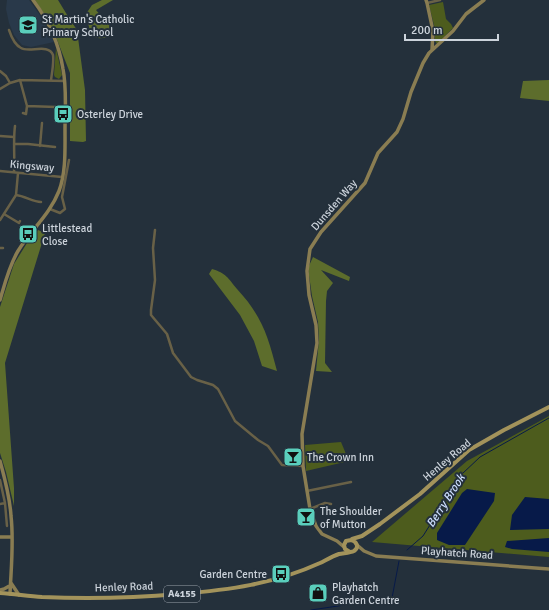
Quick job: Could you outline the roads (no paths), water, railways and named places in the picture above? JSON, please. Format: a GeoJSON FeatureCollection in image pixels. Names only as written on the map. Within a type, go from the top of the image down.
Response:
{"type":"FeatureCollection","features":[{"type":"Feature","properties":{"kind":"main road","name":"Henley Road"},"geometry":{"type":"LineString","coordinates":[[349,540],[362,536],[420,494],[469,450],[549,407]]}},
{"type":"Feature","properties":{"kind":"main road","name":"Henley Road"},"geometry":{"type":"LineString","coordinates":[[357,545],[362,536]]}},
{"type":"Feature","properties":{"kind":"main road"},"geometry":{"type":"LineString","coordinates":[[349,540],[354,541],[357,545],[352,551],[346,550],[344,547],[349,540]]}},
{"type":"Feature","properties":{"kind":"main road","name":"Henley Road"},"geometry":{"type":"LineString","coordinates":[[338,554],[344,547]]}},
{"type":"Feature","properties":{"kind":"main road","name":"Henley Road"},"geometry":{"type":"LineString","coordinates":[[0,593],[63,598],[110,598],[222,590],[290,576],[338,554],[352,551]]}},
{"type":"Feature","properties":{"kind":"street"},"geometry":{"type":"LineString","coordinates":[[0,300],[10,268],[17,252],[50,210],[59,191],[64,164],[64,70],[58,46],[45,19],[33,0]]}},
{"type":"Feature","properties":{"kind":"street"},"geometry":{"type":"LineString","coordinates":[[432,50],[433,31],[426,2],[440,0]]}},
{"type":"Feature","properties":{"kind":"street","name":"Dunsden Way"},"geometry":{"type":"LineString","coordinates":[[344,547],[337,541],[324,536],[318,530],[310,509],[302,466],[302,434],[317,343],[316,325],[308,295],[307,271],[310,249],[321,232],[365,183],[378,153],[398,132],[424,60],[432,50],[453,31],[466,14],[484,0]]}},
{"type":"Feature","properties":{"kind":"street"},"geometry":{"type":"LineString","coordinates":[[9,33],[21,48],[31,50],[47,49],[51,52],[53,58],[51,80]]}},
{"type":"Feature","properties":{"kind":"street"},"geometry":{"type":"LineString","coordinates":[[0,70],[10,83]]}},
{"type":"Feature","properties":{"kind":"street"},"geometry":{"type":"LineString","coordinates":[[0,89],[10,83],[20,80],[65,81]]}},
{"type":"Feature","properties":{"kind":"street"},"geometry":{"type":"LineString","coordinates":[[20,80],[27,106],[25,114]]}},
{"type":"Feature","properties":{"kind":"street"},"geometry":{"type":"LineString","coordinates":[[27,106],[56,107]]}},
{"type":"Feature","properties":{"kind":"street"},"geometry":{"type":"LineString","coordinates":[[40,146],[42,124],[46,125]]}},
{"type":"Feature","properties":{"kind":"street"},"geometry":{"type":"LineString","coordinates":[[14,172],[15,126]]}},
{"type":"Feature","properties":{"kind":"street"},"geometry":{"type":"LineString","coordinates":[[0,136],[14,137]]}},
{"type":"Feature","properties":{"kind":"street"},"geometry":{"type":"LineString","coordinates":[[14,144],[55,148]]}},
{"type":"Feature","properties":{"kind":"street"},"geometry":{"type":"LineString","coordinates":[[50,210],[60,213],[65,209],[62,197],[70,162]]}},
{"type":"Feature","properties":{"kind":"street","name":"Kingsway"},"geometry":{"type":"LineString","coordinates":[[0,172],[62,177]]}},
{"type":"Feature","properties":{"kind":"street"},"geometry":{"type":"LineString","coordinates":[[0,220],[16,195],[18,173]]}},
{"type":"Feature","properties":{"kind":"street"},"geometry":{"type":"LineString","coordinates":[[16,195],[25,196],[36,202],[41,202]]}},
{"type":"Feature","properties":{"kind":"street"},"geometry":{"type":"LineString","coordinates":[[4,214],[19,223]]}},
{"type":"Feature","properties":{"kind":"street"},"geometry":{"type":"LineString","coordinates":[[155,230],[153,248],[155,280],[151,315],[167,334],[173,353],[194,379],[213,385],[218,389],[236,421],[258,440],[268,446],[282,465],[302,466]]}},
{"type":"Feature","properties":{"kind":"street"},"geometry":{"type":"LineString","coordinates":[[0,461],[9,499],[12,537],[10,594]]}},
{"type":"Feature","properties":{"kind":"street"},"geometry":{"type":"LineString","coordinates":[[0,480],[5,503],[7,526]]}},
{"type":"Feature","properties":{"kind":"street"},"geometry":{"type":"LineString","coordinates":[[307,491],[351,482]]}},
{"type":"Feature","properties":{"kind":"street"},"geometry":{"type":"LineString","coordinates":[[0,504],[5,503]]}},
{"type":"Feature","properties":{"kind":"street"},"geometry":{"type":"LineString","coordinates":[[310,509],[325,503],[331,504]]}},
{"type":"Feature","properties":{"kind":"street"},"geometry":{"type":"LineString","coordinates":[[0,537],[12,537]]}},
{"type":"Feature","properties":{"kind":"street"},"geometry":{"type":"LineString","coordinates":[[337,541],[349,540]]}},
{"type":"Feature","properties":{"kind":"street","name":"Playhatch Road"},"geometry":{"type":"LineString","coordinates":[[357,545],[372,555],[549,569]]}},
{"type":"Feature","properties":{"kind":"street","name":"Playhatch Road"},"geometry":{"type":"LineString","coordinates":[[352,551],[364,551]]}},
{"type":"Feature","properties":{"kind":"street"},"geometry":{"type":"LineString","coordinates":[[0,590],[11,584]]}},
{"type":"Feature","properties":{"kind":"street"},"geometry":{"type":"LineString","coordinates":[[11,584],[19,595]]}},
{"type":"Feature","properties":{"kind":"water"},"geometry":{"type":"Polygon","coordinates":[[[467,489],[495,493],[494,501],[465,545],[449,545],[437,540],[437,533],[462,493],[467,489]]]}},
{"type":"Feature","properties":{"kind":"water"},"geometry":{"type":"Polygon","coordinates":[[[525,497],[549,499],[549,529],[510,530],[512,515],[525,497]]]}},
{"type":"Feature","properties":{"kind":"water"},"geometry":{"type":"Polygon","coordinates":[[[549,538],[549,552],[505,547],[507,541],[549,538]]]}},
{"type":"Feature","properties":{"kind":"waterway","name":"Berry Brook"},"geometry":{"type":"LineString","coordinates":[[407,550],[423,536],[462,474],[480,457],[549,418]]}},
{"type":"Feature","properties":{"kind":"waterway","name":"Berry Brook"},"geometry":{"type":"LineString","coordinates":[[311,610],[392,598],[399,561]]}},
{"type":"Feature","properties":{"kind":"place","name":"St Martin's Catholic Primary School"},"geometry":{"type":"Point","coordinates":[28,25]}},
{"type":"Feature","properties":{"kind":"place","name":"Osterley Drive"},"geometry":{"type":"Point","coordinates":[63,114]}},
{"type":"Feature","properties":{"kind":"place","name":"Littlestead Close"},"geometry":{"type":"Point","coordinates":[28,234]}},
{"type":"Feature","properties":{"kind":"place","name":"The Crown Inn"},"geometry":{"type":"Point","coordinates":[293,457]}},
{"type":"Feature","properties":{"kind":"place","name":"The Shoulder of Mutton"},"geometry":{"type":"Point","coordinates":[306,517]}},
{"type":"Feature","properties":{"kind":"place","name":"Garden Centre"},"geometry":{"type":"Point","coordinates":[281,574]}},
{"type":"Feature","properties":{"kind":"place","name":"Playhatch Garden Centre"},"geometry":{"type":"Point","coordinates":[318,593]}}]}
